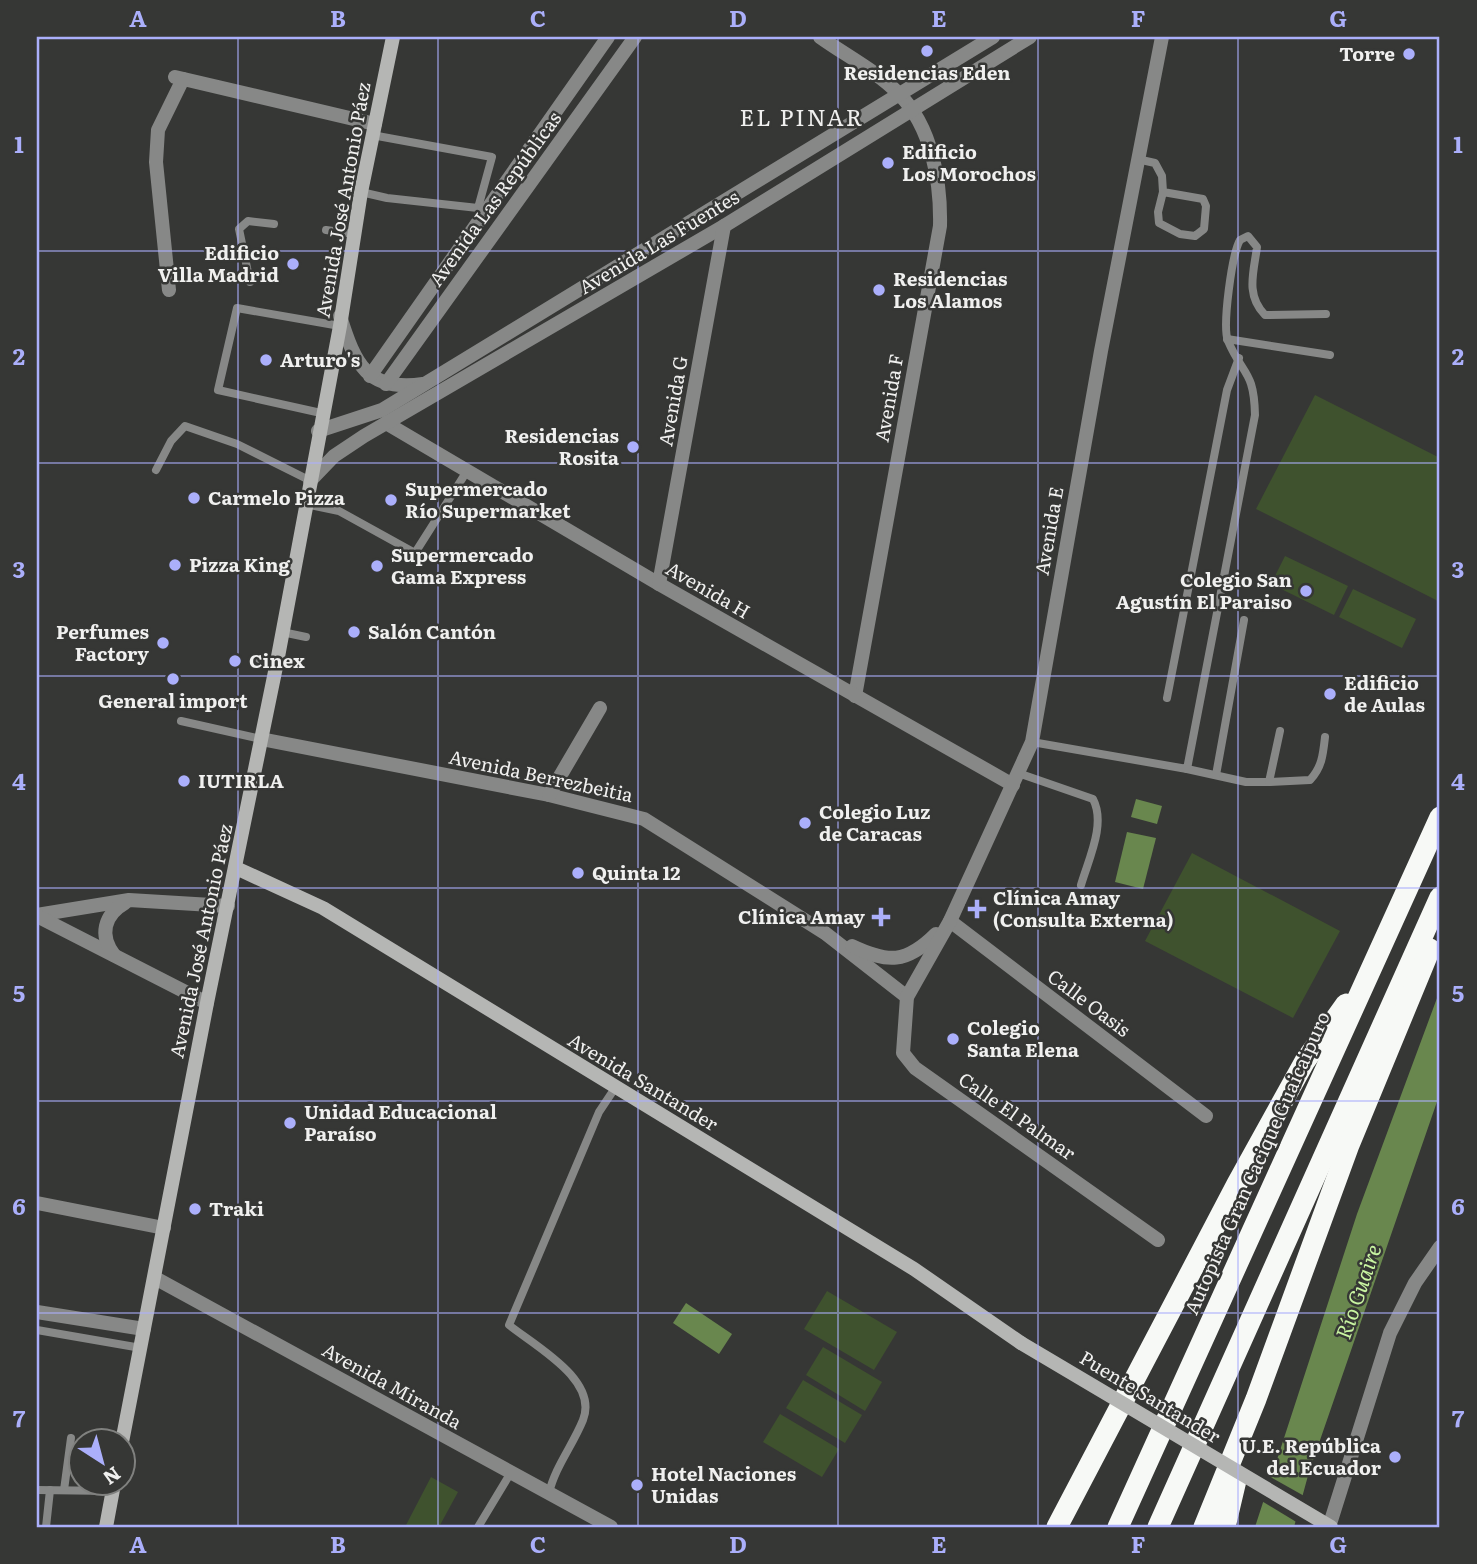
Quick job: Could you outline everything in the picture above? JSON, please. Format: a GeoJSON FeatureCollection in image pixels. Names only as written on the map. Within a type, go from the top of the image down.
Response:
{"type":"FeatureCollection","features":[{"type":"Feature","properties":{"kind":"highway","name":"Autopista Gran Cacique Guaicaipuro"},"geometry":{"type":"LineString","coordinates":[[1118,1527],[1440,817]]}},
{"type":"Feature","properties":{"kind":"highway"},"geometry":{"type":"LineString","coordinates":[[1157,1527],[1440,897]]}},
{"type":"Feature","properties":{"kind":"highway"},"geometry":{"type":"LineString","coordinates":[[1204,1527],[1256,1399],[1349,1146],[1435,938],[1440,915]]}},
{"type":"Feature","properties":{"kind":"highway"},"geometry":{"type":"LineString","coordinates":[[1051,1527],[1071,1495],[1305,1061],[1328,1025],[1363,984]]}},
{"type":"Feature","properties":{"kind":"highway"},"geometry":{"type":"LineString","coordinates":[[1223,1527],[1256,1399]]}},
{"type":"Feature","properties":{"kind":"highway"},"geometry":{"type":"LineString","coordinates":[[1057,1527],[1071,1495]]}},
{"type":"Feature","properties":{"kind":"main road","name":"Avenida José Antonio Páez"},"geometry":{"type":"LineString","coordinates":[[125,1428],[206,1003],[277,662],[361,192],[393,37]]}},
{"type":"Feature","properties":{"kind":"main road","name":"Avenida Santander"},"geometry":{"type":"LineString","coordinates":[[236,869],[323,908],[914,1269],[1021,1343]]}},
{"type":"Feature","properties":{"kind":"main road","name":"Puente Santander"},"geometry":{"type":"LineString","coordinates":[[1021,1343],[1330,1527]]}},
{"type":"Feature","properties":{"kind":"main road"},"geometry":{"type":"LineString","coordinates":[[106,1527],[111,1498]]}},
{"type":"Feature","properties":{"kind":"street","name":"Avenida Las Repúblicas"},"geometry":{"type":"LineString","coordinates":[[370,376],[608,37]]}},
{"type":"Feature","properties":{"kind":"street","name":"Avenida Las Repúblicas"},"geometry":{"type":"LineString","coordinates":[[386,384],[635,37]]}},
{"type":"Feature","properties":{"kind":"street","name":"Avenida F"},"geometry":{"type":"LineString","coordinates":[[820,37],[899,93],[912,111],[935,166],[940,226],[855,696]]}},
{"type":"Feature","properties":{"kind":"street","name":"Avenida Las Fuentes"},"geometry":{"type":"LineString","coordinates":[[318,431],[382,410],[427,384],[713,206],[993,37]]}},
{"type":"Feature","properties":{"kind":"street","name":"Avenida Las Fuentes"},"geometry":{"type":"LineString","coordinates":[[309,480],[334,456],[386,424],[724,226],[1030,37]]}},
{"type":"Feature","properties":{"kind":"street","name":"Avenida E"},"geometry":{"type":"LineString","coordinates":[[907,997],[950,921],[1032,742],[1159,41]]}},
{"type":"Feature","properties":{"kind":"street"},"geometry":{"type":"LineString","coordinates":[[169,290],[156,162],[158,130],[178,78],[374,130]]}},
{"type":"Feature","properties":{"kind":"street"},"geometry":{"type":"LineString","coordinates":[[713,206],[724,226]]}},
{"type":"Feature","properties":{"kind":"street","name":"Avenida G"},"geometry":{"type":"LineString","coordinates":[[659,584],[724,226]]}},
{"type":"Feature","properties":{"kind":"street"},"geometry":{"type":"LineString","coordinates":[[340,321],[353,354],[370,376],[386,384],[427,384]]}},
{"type":"Feature","properties":{"kind":"street","name":"Avenida H"},"geometry":{"type":"LineString","coordinates":[[386,424],[855,696],[1015,779]]}},
{"type":"Feature","properties":{"kind":"street"},"geometry":{"type":"LineString","coordinates":[[549,795],[600,708]]}},
{"type":"Feature","properties":{"kind":"street","name":"Avenida Berrezbeitia"},"geometry":{"type":"LineString","coordinates":[[261,739],[549,795],[644,819],[825,933],[907,997]]}},
{"type":"Feature","properties":{"kind":"street"},"geometry":{"type":"LineString","coordinates":[[115,956],[108,947],[105,924],[114,909],[129,900]]}},
{"type":"Feature","properties":{"kind":"street"},"geometry":{"type":"LineString","coordinates":[[37,915],[129,900],[228,906]]}},
{"type":"Feature","properties":{"kind":"street"},"geometry":{"type":"LineString","coordinates":[[37,915],[206,1003]]}},
{"type":"Feature","properties":{"kind":"street","name":"Avenida Berrezbeitia"},"geometry":{"type":"LineString","coordinates":[[825,933],[886,960],[912,954],[950,921]]}},
{"type":"Feature","properties":{"kind":"street","name":"Calle Oasis"},"geometry":{"type":"LineString","coordinates":[[950,921],[1206,1116]]}},
{"type":"Feature","properties":{"kind":"street","name":"Calle El Palmar"},"geometry":{"type":"LineString","coordinates":[[907,997],[903,1053],[915,1068],[1158,1240]]}},
{"type":"Feature","properties":{"kind":"street"},"geometry":{"type":"LineString","coordinates":[[37,1203],[164,1228]]}},
{"type":"Feature","properties":{"kind":"street"},"geometry":{"type":"LineString","coordinates":[[1330,1527],[1390,1333],[1415,1283],[1440,1247]]}},
{"type":"Feature","properties":{"kind":"street","name":"Avenida Miranda"},"geometry":{"type":"LineString","coordinates":[[155,1278],[611,1527]]}},
{"type":"Feature","properties":{"kind":"street"},"geometry":{"type":"LineString","coordinates":[[37,1312],[144,1329]]}},
{"type":"Feature","properties":{"kind":"lane"},"geometry":{"type":"LineString","coordinates":[[361,192],[478,208],[492,158],[374,130]]}},
{"type":"Feature","properties":{"kind":"lane"},"geometry":{"type":"LineString","coordinates":[[1137,159],[1155,163],[1162,176],[1163,192],[1158,212],[1160,223],[1180,234],[1195,236],[1204,229],[1206,206],[1203,199],[1163,192]]}},
{"type":"Feature","properties":{"kind":"lane"},"geometry":{"type":"LineString","coordinates":[[250,282],[239,229],[248,221],[274,224]]}},
{"type":"Feature","properties":{"kind":"lane"},"geometry":{"type":"LineString","coordinates":[[326,230],[354,234]]}},
{"type":"Feature","properties":{"kind":"lane"},"geometry":{"type":"LineString","coordinates":[[1187,769],[1255,415],[1254,386],[1227,338],[1231,262],[1240,240],[1248,236],[1257,247],[1251,268],[1257,307],[1265,315],[1326,314]]}},
{"type":"Feature","properties":{"kind":"lane"},"geometry":{"type":"LineString","coordinates":[[321,413],[218,390],[237,308],[340,321]]}},
{"type":"Feature","properties":{"kind":"lane"},"geometry":{"type":"LineString","coordinates":[[1227,338],[1330,355]]}},
{"type":"Feature","properties":{"kind":"lane"},"geometry":{"type":"LineString","coordinates":[[1167,698],[1227,390],[1239,358]]}},
{"type":"Feature","properties":{"kind":"lane"},"geometry":{"type":"LineString","coordinates":[[156,470],[171,441],[185,426],[237,444],[309,480]]}},
{"type":"Feature","properties":{"kind":"lane"},"geometry":{"type":"LineString","coordinates":[[305,504],[339,511],[415,552],[467,471]]}},
{"type":"Feature","properties":{"kind":"lane"},"geometry":{"type":"LineString","coordinates":[[1216,775],[1244,620]]}},
{"type":"Feature","properties":{"kind":"lane"},"geometry":{"type":"LineString","coordinates":[[282,632],[306,636]]}},
{"type":"Feature","properties":{"kind":"lane"},"geometry":{"type":"LineString","coordinates":[[259,659],[277,662]]}},
{"type":"Feature","properties":{"kind":"lane"},"geometry":{"type":"LineString","coordinates":[[181,721],[261,739]]}},
{"type":"Feature","properties":{"kind":"lane"},"geometry":{"type":"LineString","coordinates":[[1269,782],[1280,731]]}},
{"type":"Feature","properties":{"kind":"lane"},"geometry":{"type":"LineString","coordinates":[[1032,742],[1246,782],[1269,782],[1310,780],[1323,759],[1325,737]]}},
{"type":"Feature","properties":{"kind":"lane"},"geometry":{"type":"LineString","coordinates":[[1015,779],[1093,799],[1099,811],[1098,822],[1081,885]]}},
{"type":"Feature","properties":{"kind":"lane"},"geometry":{"type":"LineString","coordinates":[[549,1493],[584,1418],[586,1395],[577,1381],[509,1325],[599,1112],[615,1088]]}},
{"type":"Feature","properties":{"kind":"lane"},"geometry":{"type":"LineString","coordinates":[[37,1331],[141,1348]]}},
{"type":"Feature","properties":{"kind":"lane"},"geometry":{"type":"LineString","coordinates":[[478,1527],[510,1474]]}},
{"type":"Feature","properties":{"kind":"lane"},"geometry":{"type":"LineString","coordinates":[[37,1490],[64,1490],[66,1475]]}},
{"type":"Feature","properties":{"kind":"lane"},"geometry":{"type":"LineString","coordinates":[[46,1527],[50,1490]]}},
{"type":"Feature","properties":{"kind":"shaded area"},"geometry":{"type":"Polygon","coordinates":[[[1315,395],[1440,458],[1440,602],[1256,509],[1315,395]]]}},
{"type":"Feature","properties":{"kind":"shaded area"},"geometry":{"type":"Polygon","coordinates":[[[1285,556],[1348,586],[1334,615],[1271,584],[1285,556]]]}},
{"type":"Feature","properties":{"kind":"shaded area"},"geometry":{"type":"Polygon","coordinates":[[[1353,589],[1416,619],[1402,648],[1339,617],[1353,589]]]}},
{"type":"Feature","properties":{"kind":"shaded area"},"geometry":{"type":"Polygon","coordinates":[[[1192,853],[1340,931],[1293,1018],[1145,941],[1192,853]]]}},
{"type":"Feature","properties":{"kind":"shaded area"},"geometry":{"type":"Polygon","coordinates":[[[827,1291],[897,1332],[874,1370],[804,1329],[827,1291]]]}},
{"type":"Feature","properties":{"kind":"shaded area"},"geometry":{"type":"Polygon","coordinates":[[[823,1347],[882,1382],[865,1411],[806,1375],[823,1347]]]}},
{"type":"Feature","properties":{"kind":"shaded area"},"geometry":{"type":"Polygon","coordinates":[[[803,1380],[862,1415],[845,1443],[786,1408],[803,1380]]]}},
{"type":"Feature","properties":{"kind":"shaded area"},"geometry":{"type":"Polygon","coordinates":[[[780,1414],[839,1449],[822,1477],[763,1442],[780,1414]]]}},
{"type":"Feature","properties":{"kind":"shaded area"},"geometry":{"type":"Polygon","coordinates":[[[431,1477],[458,1492],[439,1527],[405,1527],[431,1477]]]}},
{"type":"Feature","properties":{"kind":"water"},"geometry":{"type":"Polygon","coordinates":[[[1136,799],[1162,806],[1157,824],[1131,817],[1136,799]]]}},
{"type":"Feature","properties":{"kind":"water"},"geometry":{"type":"Polygon","coordinates":[[[1127,832],[1156,838],[1143,889],[1115,882],[1127,832]]]}},
{"type":"Feature","properties":{"kind":"water","name":"Río Guaire"},"geometry":{"type":"Polygon","coordinates":[[[1440,990],[1440,1093],[1309,1472],[1294,1527],[1255,1527],[1357,1214],[1440,990]]]}},
{"type":"Feature","properties":{"kind":"water"},"geometry":{"type":"Polygon","coordinates":[[[686,1303],[732,1334],[719,1354],[673,1323],[686,1303]]]}},
{"type":"Feature","properties":{"kind":"pier"},"geometry":{"type":"Polygon","coordinates":[[[1267,1475],[1306,1497],[1298,1523],[1260,1500],[1267,1475]]]}},
{"type":"Feature","properties":{"kind":"place","name":"Residencias Eden"},"geometry":{"type":"Point","coordinates":[927,51]}},
{"type":"Feature","properties":{"kind":"place","name":"Torre"},"geometry":{"type":"Point","coordinates":[1409,54]}},
{"type":"Feature","properties":{"kind":"place","name":"Edificio Los Morochos"},"geometry":{"type":"Point","coordinates":[888,163]}},
{"type":"Feature","properties":{"kind":"place","name":"Edificio Villa Madrid"},"geometry":{"type":"Point","coordinates":[293,264]}},
{"type":"Feature","properties":{"kind":"place","name":"Residencias Los Alamos"},"geometry":{"type":"Point","coordinates":[879,290]}},
{"type":"Feature","properties":{"kind":"place","name":"Arturo's"},"geometry":{"type":"Point","coordinates":[266,360]}},
{"type":"Feature","properties":{"kind":"place","name":"Residencias Rosita"},"geometry":{"type":"Point","coordinates":[633,447]}},
{"type":"Feature","properties":{"kind":"place","name":"Carmelo Pizza"},"geometry":{"type":"Point","coordinates":[194,498]}},
{"type":"Feature","properties":{"kind":"place","name":"Supermercado Río Supermarket"},"geometry":{"type":"Point","coordinates":[391,500]}},
{"type":"Feature","properties":{"kind":"place","name":"Pizza King"},"geometry":{"type":"Point","coordinates":[175,565]}},
{"type":"Feature","properties":{"kind":"place","name":"Supermercado Gama Express"},"geometry":{"type":"Point","coordinates":[377,566]}},
{"type":"Feature","properties":{"kind":"place","name":"Colegio San Agustín El Paraiso"},"geometry":{"type":"Point","coordinates":[1306,591]}},
{"type":"Feature","properties":{"kind":"place","name":"Salón Cantón"},"geometry":{"type":"Point","coordinates":[354,632]}},
{"type":"Feature","properties":{"kind":"place","name":"Perfumes Factory"},"geometry":{"type":"Point","coordinates":[163,643]}},
{"type":"Feature","properties":{"kind":"place","name":"Cinex"},"geometry":{"type":"Point","coordinates":[235,661]}},
{"type":"Feature","properties":{"kind":"place","name":"General import"},"geometry":{"type":"Point","coordinates":[173,679]}},
{"type":"Feature","properties":{"kind":"place","name":"Edificio de Aulas"},"geometry":{"type":"Point","coordinates":[1330,694]}},
{"type":"Feature","properties":{"kind":"place","name":"IUTIRLA"},"geometry":{"type":"Point","coordinates":[184,781]}},
{"type":"Feature","properties":{"kind":"place","name":"Colegio Luz de Caracas"},"geometry":{"type":"Point","coordinates":[805,823]}},
{"type":"Feature","properties":{"kind":"place","name":"Quinta 12"},"geometry":{"type":"Point","coordinates":[578,873]}},
{"type":"Feature","properties":{"kind":"place","name":"Clínica Amay (Consulta Externa)"},"geometry":{"type":"Point","coordinates":[977,909]}},
{"type":"Feature","properties":{"kind":"place","name":"Clínica Amay"},"geometry":{"type":"Point","coordinates":[881,917]}},
{"type":"Feature","properties":{"kind":"place","name":"Colegio Santa Elena"},"geometry":{"type":"Point","coordinates":[953,1039]}},
{"type":"Feature","properties":{"kind":"place","name":"Unidad Educacional Paraíso"},"geometry":{"type":"Point","coordinates":[290,1123]}},
{"type":"Feature","properties":{"kind":"place","name":"Traki"},"geometry":{"type":"Point","coordinates":[195,1209]}},
{"type":"Feature","properties":{"kind":"place","name":"U.E. República del Ecuador"},"geometry":{"type":"Point","coordinates":[1395,1457]}},
{"type":"Feature","properties":{"kind":"place","name":"Hotel Naciones Unidas"},"geometry":{"type":"Point","coordinates":[637,1485]}},
{"type":"Feature","properties":{"kind":"district","name":"EL PINAR"},"geometry":{"type":"Point","coordinates":[802,118]}}]}
